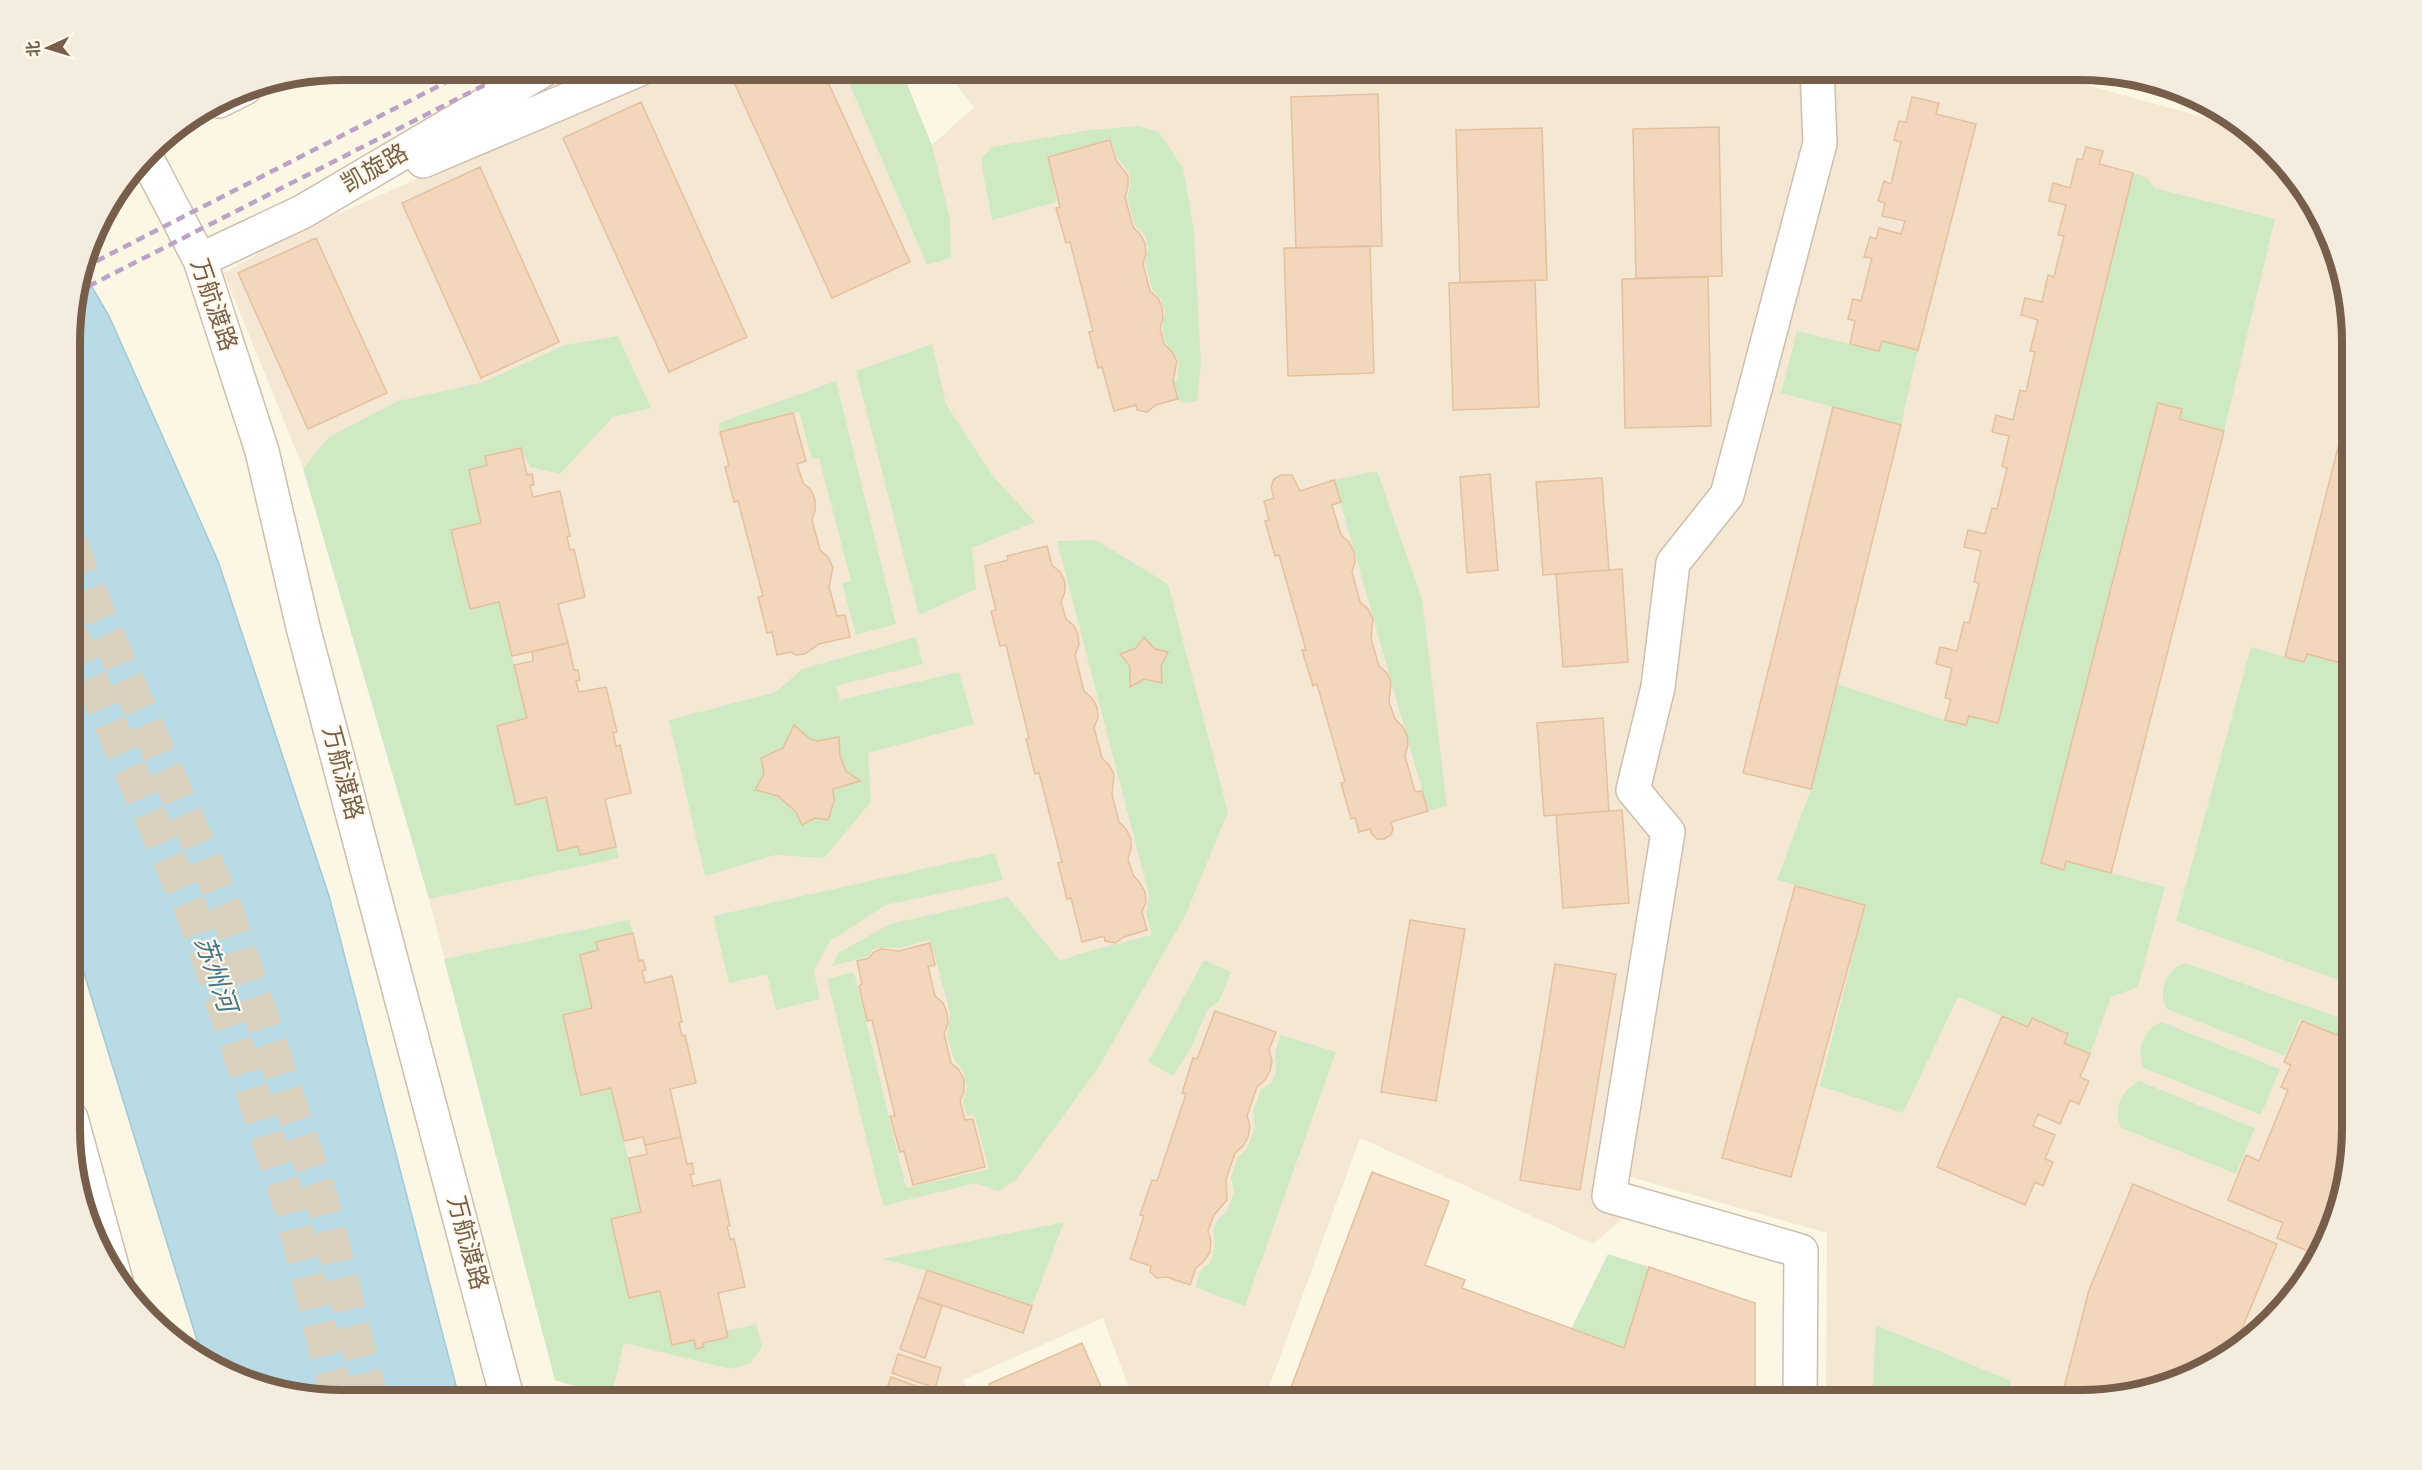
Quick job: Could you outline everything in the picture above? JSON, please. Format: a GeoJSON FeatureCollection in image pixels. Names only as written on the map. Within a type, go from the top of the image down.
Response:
{"type":"FeatureCollection","features":[{"type":"Feature","properties":{"kind":"street","name":"凯旋路"},"geometry":{"type":"LineString","coordinates":[[200,260],[302,212],[526,80]]}},
{"type":"Feature","properties":{"kind":"street"},"geometry":{"type":"LineString","coordinates":[[302,212],[614,80]]}},
{"type":"Feature","properties":{"kind":"street"},"geometry":{"type":"LineString","coordinates":[[1800,1390],[1801,1251],[1609,1196],[1668,832],[1633,790],[1658,687],[1673,563],[1727,495],[1820,143],[1817,80]]}},
{"type":"Feature","properties":{"kind":"street","name":"万航渡路"},"geometry":{"type":"LineString","coordinates":[[150,164],[200,260],[262,451],[303,627],[514,1390]]}},
{"type":"Feature","properties":{"kind":"street"},"geometry":{"type":"LineString","coordinates":[[81,1154],[104,1239]]}},
{"type":"Feature","properties":{"kind":"shaded area"},"geometry":{"type":"Polygon","coordinates":[[[651,80],[905,80],[932,145],[974,107],[952,80],[2068,80],[2226,124],[2266,156],[2288,182],[2307,211],[2329,257],[2342,325],[2342,718],[2176,921],[2342,981],[2342,1145],[2340,1163],[2334,1196],[2323,1229],[2298,1274],[2266,1314],[2240,1336],[2181,1371],[2148,1382],[2097,1390],[1826,1390],[1827,1233],[1627,1176],[1621,1220],[1593,1244],[1360,1138],[1268,1390],[1130,1390],[1103,1318],[963,1380],[968,1390],[586,1390],[555,1380],[429,899],[303,468],[224,273],[295,233],[487,148],[651,80]]]}},
{"type":"Feature","properties":{"kind":"green space"},"geometry":{"type":"Polygon","coordinates":[[[848,80],[905,80],[932,146],[950,219],[951,258],[927,265],[848,80]]]}},
{"type":"Feature","properties":{"kind":"green space"},"geometry":{"type":"Polygon","coordinates":[[[1139,126],[1159,132],[1183,168],[1194,231],[1201,364],[1197,401],[1186,403],[1178,399],[1173,381],[1177,379],[1179,361],[1165,342],[1162,327],[1165,312],[1160,298],[1152,289],[1145,263],[1148,249],[1145,235],[1135,226],[1127,198],[1130,186],[1129,173],[1117,157],[1111,140],[1048,157],[1057,202],[992,220],[982,158],[992,147],[1090,130],[1139,126]]]}},
{"type":"Feature","properties":{"kind":"green space"},"geometry":{"type":"Polygon","coordinates":[[[2133,173],[2147,178],[2155,188],[2275,219],[2224,431],[2179,419],[2182,409],[2158,403],[2041,863],[2064,870],[2066,861],[2165,887],[2138,987],[2111,997],[2090,1054],[2064,1043],[2068,1034],[2033,1018],[2028,1027],[1958,997],[1903,1113],[1820,1086],[1865,906],[1777,880],[1811,789],[1837,684],[1945,720],[1966,725],[1969,716],[1998,723],[2133,173]]]}},
{"type":"Feature","properties":{"kind":"green space"},"geometry":{"type":"Polygon","coordinates":[[[1797,331],[1879,351],[1882,341],[1918,350],[1901,425],[1781,393],[1797,331]]]}},
{"type":"Feature","properties":{"kind":"green space"},"geometry":{"type":"Polygon","coordinates":[[[618,336],[651,408],[613,417],[560,474],[530,467],[520,448],[485,456],[487,465],[469,470],[481,523],[451,530],[470,609],[499,602],[527,718],[517,805],[546,797],[558,851],[578,846],[580,855],[616,847],[619,858],[429,899],[303,468],[329,437],[398,401],[481,383],[565,345],[618,336]]]}},
{"type":"Feature","properties":{"kind":"green space"},"geometry":{"type":"Polygon","coordinates":[[[932,344],[946,404],[992,475],[1035,522],[972,548],[976,589],[919,615],[856,371],[932,344]]]}},
{"type":"Feature","properties":{"kind":"green space"},"geometry":{"type":"Polygon","coordinates":[[[836,381],[896,624],[856,635],[842,583],[851,581],[819,458],[812,459],[799,412],[720,432],[719,423],[836,381]]]}},
{"type":"Feature","properties":{"kind":"green space"},"geometry":{"type":"Polygon","coordinates":[[[1377,471],[1422,599],[1447,806],[1428,811],[1334,480],[1377,471]]]}},
{"type":"Feature","properties":{"kind":"green space"},"geometry":{"type":"Polygon","coordinates":[[[1096,540],[1168,584],[1228,812],[1186,914],[1097,1070],[1016,1180],[998,1191],[976,1183],[883,1206],[827,979],[854,972],[906,1188],[989,1169],[974,1114],[967,1116],[963,1102],[967,1087],[963,1071],[954,1059],[947,1036],[950,1012],[930,940],[900,948],[877,948],[871,951],[870,956],[832,966],[838,953],[890,924],[1008,897],[1060,961],[1085,952],[1152,935],[1146,913],[1149,895],[1057,541],[1096,540]]]}},
{"type":"Feature","properties":{"kind":"green space"},"geometry":{"type":"Polygon","coordinates":[[[916,637],[923,664],[836,686],[840,700],[959,672],[974,724],[868,753],[871,802],[824,858],[775,855],[705,876],[669,720],[776,692],[802,669],[916,637]]]}},
{"type":"Feature","properties":{"kind":"green space"},"geometry":{"type":"Polygon","coordinates":[[[2251,647],[2304,662],[2307,654],[2342,663],[2342,981],[2176,921],[2251,647]]]}},
{"type":"Feature","properties":{"kind":"green space"},"geometry":{"type":"Polygon","coordinates":[[[995,853],[1003,880],[886,905],[830,941],[814,971],[820,999],[776,1010],[767,974],[729,983],[713,916],[995,853]]]}},
{"type":"Feature","properties":{"kind":"green space"},"geometry":{"type":"Polygon","coordinates":[[[629,920],[633,933],[597,942],[592,1008],[563,1016],[581,1095],[611,1088],[641,1212],[611,1219],[629,1298],[660,1291],[672,1344],[694,1340],[696,1348],[703,1347],[703,1343],[728,1337],[727,1331],[756,1324],[762,1347],[750,1363],[730,1369],[624,1343],[613,1390],[586,1390],[555,1380],[444,959],[629,920]]]}},
{"type":"Feature","properties":{"kind":"green space"},"geometry":{"type":"Polygon","coordinates":[[[1204,960],[1231,972],[1219,1001],[1208,1009],[1191,1048],[1173,1076],[1148,1062],[1204,960]]]}},
{"type":"Feature","properties":{"kind":"green space"},"geometry":{"type":"Polygon","coordinates":[[[2185,963],[2342,1018],[2342,1027],[2337,1035],[2300,1019],[2285,1056],[2167,1009],[2163,989],[2168,976],[2178,966],[2185,963]]]}},
{"type":"Feature","properties":{"kind":"green space"},"geometry":{"type":"Polygon","coordinates":[[[2162,1022],[2280,1069],[2261,1115],[2144,1068],[2140,1054],[2143,1041],[2150,1029],[2162,1022]]]}},
{"type":"Feature","properties":{"kind":"green space"},"geometry":{"type":"Polygon","coordinates":[[[1281,1035],[1336,1052],[1245,1306],[1195,1287],[1201,1270],[1210,1263],[1215,1246],[1213,1230],[1217,1220],[1227,1211],[1234,1192],[1231,1177],[1238,1157],[1247,1149],[1255,1127],[1253,1111],[1261,1090],[1273,1081],[1276,1072],[1275,1052],[1281,1035]]]}},
{"type":"Feature","properties":{"kind":"green space"},"geometry":{"type":"Polygon","coordinates":[[[2139,1081],[2255,1128],[2236,1174],[2121,1128],[2118,1114],[2120,1101],[2127,1089],[2139,1081]]]}},
{"type":"Feature","properties":{"kind":"green space"},"geometry":{"type":"Polygon","coordinates":[[[1064,1222],[1032,1306],[927,1271],[882,1259],[1064,1222]]]}},
{"type":"Feature","properties":{"kind":"green space"},"geometry":{"type":"Polygon","coordinates":[[[1608,1254],[1649,1267],[1624,1348],[1571,1329],[1608,1254]]]}},
{"type":"Feature","properties":{"kind":"green space"},"geometry":{"type":"Polygon","coordinates":[[[1876,1325],[2011,1381],[2008,1390],[1873,1390],[1876,1325]]]}},
{"type":"Feature","properties":{"kind":"water","name":"苏州河"},"geometry":{"type":"Polygon","coordinates":[[[87,279],[109,316],[218,561],[329,896],[457,1390],[307,1388],[257,1377],[241,1371],[199,1348],[80,960],[80,325],[87,279]]]}},
{"type":"Feature","properties":{"kind":"building"},"geometry":{"type":"Polygon","coordinates":[[[733,80],[827,80],[910,262],[832,298],[733,80]]]}},
{"type":"Feature","properties":{"kind":"building"},"geometry":{"type":"Polygon","coordinates":[[[1378,94],[1382,246],[1296,248],[1291,97],[1378,94]]]}},
{"type":"Feature","properties":{"kind":"building"},"geometry":{"type":"Polygon","coordinates":[[[1912,97],[1939,103],[1936,114],[1976,124],[1918,350],[1882,341],[1879,351],[1850,344],[1855,321],[1848,319],[1853,299],[1861,301],[1872,258],[1864,257],[1870,237],[1876,239],[1879,228],[1901,234],[1905,221],[1882,216],[1885,203],[1878,201],[1884,181],[1891,184],[1901,142],[1894,140],[1899,121],[1906,122],[1912,97]]]}},
{"type":"Feature","properties":{"kind":"building"},"geometry":{"type":"Polygon","coordinates":[[[641,102],[747,337],[669,372],[563,138],[641,102]]]}},
{"type":"Feature","properties":{"kind":"building"},"geometry":{"type":"Polygon","coordinates":[[[1719,127],[1722,276],[1636,278],[1633,129],[1719,127]]]}},
{"type":"Feature","properties":{"kind":"building"},"geometry":{"type":"Polygon","coordinates":[[[1542,128],[1547,280],[1460,283],[1456,130],[1542,128]]]}},
{"type":"Feature","properties":{"kind":"building"},"geometry":{"type":"Polygon","coordinates":[[[1110,140],[1116,160],[1128,176],[1125,197],[1133,227],[1145,243],[1146,254],[1143,264],[1150,291],[1158,298],[1162,307],[1163,318],[1160,328],[1164,344],[1177,361],[1173,381],[1178,399],[1156,405],[1147,412],[1137,410],[1136,405],[1114,411],[1102,367],[1098,368],[1089,332],[1093,331],[1070,242],[1066,243],[1056,208],[1060,207],[1048,157],[1110,140]]]}},
{"type":"Feature","properties":{"kind":"building"},"geometry":{"type":"Polygon","coordinates":[[[2086,147],[2103,151],[2099,164],[2133,173],[1998,723],[1969,716],[1966,725],[1945,720],[1951,699],[1945,698],[1952,668],[1936,664],[1940,647],[1957,651],[1964,622],[1969,623],[1979,583],[1974,582],[1981,551],[1964,547],[1968,530],[1985,534],[1992,508],[1997,509],[2007,468],[2002,466],[2009,436],[1992,432],[1996,415],[2013,420],[2020,390],[2026,392],[2035,352],[2030,351],[2038,320],[2021,315],[2025,298],[2042,302],[2048,275],[2054,277],[2064,236],[2058,235],[2066,205],[2049,201],[2053,183],[2070,188],[2077,159],[2082,160],[2086,147]]]}},
{"type":"Feature","properties":{"kind":"building"},"geometry":{"type":"Polygon","coordinates":[[[480,167],[559,342],[481,378],[402,203],[480,167]]]}},
{"type":"Feature","properties":{"kind":"building"},"geometry":{"type":"Polygon","coordinates":[[[316,238],[387,393],[308,429],[238,273],[316,238]]]}},
{"type":"Feature","properties":{"kind":"building"},"geometry":{"type":"Polygon","coordinates":[[[1370,246],[1374,373],[1288,376],[1284,248],[1370,246]]]}},
{"type":"Feature","properties":{"kind":"building"},"geometry":{"type":"Polygon","coordinates":[[[1708,277],[1711,426],[1625,428],[1622,279],[1708,277]]]}},
{"type":"Feature","properties":{"kind":"building"},"geometry":{"type":"Polygon","coordinates":[[[1535,280],[1539,407],[1453,410],[1449,283],[1535,280]]]}},
{"type":"Feature","properties":{"kind":"building"},"geometry":{"type":"Polygon","coordinates":[[[2158,403],[2182,409],[2179,419],[2224,431],[2111,873],[2066,861],[2064,870],[2041,863],[2158,403]]]}},
{"type":"Feature","properties":{"kind":"building"},"geometry":{"type":"Polygon","coordinates":[[[1833,407],[1901,425],[1811,789],[1743,773],[1833,407]]]}},
{"type":"Feature","properties":{"kind":"building"},"geometry":{"type":"Polygon","coordinates":[[[793,413],[806,461],[797,464],[803,483],[811,490],[815,500],[812,520],[820,550],[828,557],[833,567],[829,587],[837,616],[845,615],[850,637],[819,644],[805,654],[796,655],[790,652],[777,655],[772,632],[767,633],[758,597],[763,596],[738,501],[734,502],[725,467],[729,466],[720,432],[793,413]]]}},
{"type":"Feature","properties":{"kind":"building"},"geometry":{"type":"Polygon","coordinates":[[[2342,432],[2342,663],[2307,654],[2304,662],[2285,657],[2342,432]]]}},
{"type":"Feature","properties":{"kind":"building"},"geometry":{"type":"Polygon","coordinates":[[[521,448],[527,475],[532,474],[534,485],[530,485],[533,497],[560,491],[570,536],[567,537],[570,550],[574,549],[585,597],[558,604],[568,643],[512,656],[499,602],[470,609],[451,530],[481,523],[469,470],[487,465],[485,456],[521,448]]]}},
{"type":"Feature","properties":{"kind":"building"},"geometry":{"type":"Polygon","coordinates":[[[1490,474],[1498,570],[1467,573],[1460,477],[1490,474]]]}},
{"type":"Feature","properties":{"kind":"building"},"geometry":{"type":"Polygon","coordinates":[[[1281,475],[1292,475],[1300,491],[1334,480],[1341,502],[1332,505],[1341,535],[1349,542],[1354,552],[1355,562],[1352,572],[1360,602],[1368,609],[1373,619],[1371,639],[1379,666],[1387,673],[1391,682],[1389,702],[1395,719],[1407,735],[1408,745],[1405,756],[1415,792],[1422,791],[1428,811],[1391,822],[1393,829],[1391,835],[1384,839],[1377,839],[1370,829],[1359,832],[1355,817],[1351,819],[1341,783],[1345,782],[1317,684],[1313,686],[1302,650],[1306,650],[1279,555],[1275,556],[1265,521],[1269,520],[1264,501],[1274,498],[1271,487],[1274,479],[1281,475]]]}},
{"type":"Feature","properties":{"kind":"building"},"geometry":{"type":"Polygon","coordinates":[[[1602,478],[1609,570],[1543,575],[1536,482],[1602,478]]]}},
{"type":"Feature","properties":{"kind":"building"},"geometry":{"type":"Polygon","coordinates":[[[1047,546],[1052,565],[1060,572],[1065,582],[1065,592],[1061,602],[1066,619],[1074,626],[1078,635],[1079,645],[1075,655],[1084,691],[1097,707],[1098,718],[1094,728],[1102,758],[1114,774],[1112,795],[1119,822],[1131,839],[1128,859],[1133,875],[1145,892],[1146,902],[1142,912],[1147,930],[1124,937],[1115,943],[1105,941],[1104,936],[1082,942],[1071,898],[1067,899],[1058,863],[1062,862],[1039,773],[1035,774],[1026,739],[1029,738],[1006,645],[1000,646],[991,611],[996,610],[985,566],[1008,560],[1007,556],[1047,546]]]}},
{"type":"Feature","properties":{"kind":"building"},"geometry":{"type":"Polygon","coordinates":[[[1622,569],[1628,662],[1563,667],[1556,574],[1622,569]]]}},
{"type":"Feature","properties":{"kind":"building"},"geometry":{"type":"Polygon","coordinates":[[[1144,637],[1155,649],[1168,652],[1161,666],[1162,683],[1144,679],[1130,687],[1130,666],[1120,654],[1136,648],[1144,637]]]}},
{"type":"Feature","properties":{"kind":"building"},"geometry":{"type":"Polygon","coordinates":[[[568,643],[574,670],[578,670],[580,680],[576,681],[579,692],[606,687],[617,732],[613,733],[616,746],[620,745],[631,793],[605,799],[616,847],[580,855],[578,846],[558,851],[546,797],[516,805],[497,726],[527,718],[514,665],[533,661],[532,652],[568,643]]]}},
{"type":"Feature","properties":{"kind":"building"},"geometry":{"type":"Polygon","coordinates":[[[1603,718],[1609,811],[1544,816],[1537,723],[1603,718]]]}},
{"type":"Feature","properties":{"kind":"building"},"geometry":{"type":"Polygon","coordinates":[[[794,725],[810,739],[817,741],[839,737],[840,756],[846,771],[860,781],[833,789],[834,801],[828,820],[815,818],[802,825],[796,812],[778,796],[755,790],[764,774],[761,758],[783,748],[794,725]]]}},
{"type":"Feature","properties":{"kind":"building"},"geometry":{"type":"Polygon","coordinates":[[[1622,810],[1629,903],[1563,908],[1556,815],[1622,810]]]}},
{"type":"Feature","properties":{"kind":"building"},"geometry":{"type":"Polygon","coordinates":[[[1795,886],[1865,905],[1791,1177],[1722,1158],[1795,886]]]}},
{"type":"Feature","properties":{"kind":"building"},"geometry":{"type":"Polygon","coordinates":[[[1410,920],[1465,929],[1436,1101],[1381,1092],[1410,920]]]}},
{"type":"Feature","properties":{"kind":"building"},"geometry":{"type":"Polygon","coordinates":[[[633,933],[639,961],[643,960],[646,970],[642,971],[645,983],[672,976],[682,1022],[679,1023],[682,1036],[685,1035],[696,1083],[670,1089],[681,1137],[645,1145],[643,1137],[624,1141],[611,1088],[581,1095],[563,1015],[592,1008],[580,955],[598,950],[596,942],[633,933]]]}},
{"type":"Feature","properties":{"kind":"building"},"geometry":{"type":"Polygon","coordinates":[[[930,943],[935,965],[928,966],[935,996],[943,1003],[947,1013],[948,1023],[944,1034],[951,1063],[959,1070],[964,1080],[964,1091],[960,1101],[965,1120],[973,1119],[985,1167],[913,1185],[904,1151],[900,1152],[890,1116],[895,1116],[872,1020],[867,1021],[859,986],[862,984],[857,961],[869,958],[881,949],[899,951],[930,943]]]}},
{"type":"Feature","properties":{"kind":"building"},"geometry":{"type":"Polygon","coordinates":[[[1555,964],[1616,974],[1580,1190],[1520,1180],[1555,964]]]}},
{"type":"Feature","properties":{"kind":"building"},"geometry":{"type":"Polygon","coordinates":[[[1215,1011],[1276,1032],[1269,1050],[1272,1061],[1270,1071],[1257,1087],[1247,1116],[1250,1126],[1248,1137],[1235,1153],[1226,1179],[1227,1200],[1214,1215],[1208,1231],[1211,1241],[1210,1252],[1196,1268],[1190,1285],[1167,1277],[1157,1278],[1150,1272],[1151,1266],[1130,1259],[1144,1216],[1140,1215],[1152,1180],[1157,1181],[1186,1094],[1182,1093],[1193,1058],[1197,1059],[1215,1011]]]}},
{"type":"Feature","properties":{"kind":"building"},"geometry":{"type":"Polygon","coordinates":[[[2002,1016],[2028,1027],[2032,1018],[2068,1034],[2064,1043],[2090,1054],[2080,1077],[2089,1081],[2079,1104],[2070,1100],[2060,1124],[2038,1114],[2033,1126],[2055,1135],[2045,1159],[2053,1162],[2043,1186],[2035,1182],[2025,1205],[1937,1167],[2002,1016]]]}},
{"type":"Feature","properties":{"kind":"building"},"geometry":{"type":"Polygon","coordinates":[[[2302,1021],[2337,1035],[2342,1027],[2340,1163],[2329,1213],[2311,1252],[2277,1238],[2283,1223],[2228,1200],[2246,1155],[2259,1161],[2288,1090],[2281,1087],[2291,1065],[2284,1062],[2302,1021]]]}},
{"type":"Feature","properties":{"kind":"building"},"geometry":{"type":"Polygon","coordinates":[[[681,1137],[687,1164],[692,1163],[694,1174],[690,1175],[693,1186],[720,1180],[730,1226],[727,1226],[730,1239],[734,1239],[745,1287],[718,1293],[728,1337],[703,1343],[704,1347],[696,1349],[694,1340],[672,1345],[660,1291],[629,1298],[611,1219],[641,1212],[629,1158],[647,1154],[645,1145],[681,1137]]]}},
{"type":"Feature","properties":{"kind":"building"},"geometry":{"type":"Polygon","coordinates":[[[1372,1172],[1449,1201],[1425,1265],[1465,1280],[1462,1288],[1624,1348],[1649,1267],[1755,1303],[1755,1390],[1290,1390],[1372,1172]]]}},
{"type":"Feature","properties":{"kind":"building"},"geometry":{"type":"Polygon","coordinates":[[[2133,1184],[2277,1244],[2239,1337],[2181,1371],[2148,1382],[2097,1390],[2064,1390],[2089,1290],[2133,1184]]]}},
{"type":"Feature","properties":{"kind":"building"},"geometry":{"type":"Polygon","coordinates":[[[927,1270],[1032,1306],[1023,1333],[918,1297],[927,1270]]]}},
{"type":"Feature","properties":{"kind":"building"},"geometry":{"type":"Polygon","coordinates":[[[918,1297],[942,1306],[925,1358],[900,1349],[918,1297]]]}},
{"type":"Feature","properties":{"kind":"building"},"geometry":{"type":"Polygon","coordinates":[[[1082,1343],[1102,1390],[991,1390],[989,1384],[1082,1343]]]}},
{"type":"Feature","properties":{"kind":"building"},"geometry":{"type":"Polygon","coordinates":[[[898,1354],[941,1368],[935,1388],[892,1373],[898,1354]]]}},
{"type":"Feature","properties":{"kind":"building"},"geometry":{"type":"Polygon","coordinates":[[[891,1377],[927,1390],[886,1390],[891,1377]]]}},
{"type":"Feature","properties":{"kind":"tunnel"},"geometry":{"type":"LineString","coordinates":[[80,566],[225,905],[322,1200],[369,1390]]}},
{"type":"Feature","properties":{"kind":"tunnel"},"geometry":{"type":"LineString","coordinates":[[80,654],[194,917],[291,1209],[335,1390]]}},
{"type":"Feature","properties":{"kind":"railway"},"geometry":{"type":"LineString","coordinates":[[91,264],[450,80]]}},
{"type":"Feature","properties":{"kind":"railway"},"geometry":{"type":"LineString","coordinates":[[86,288],[494,80]]}}]}
